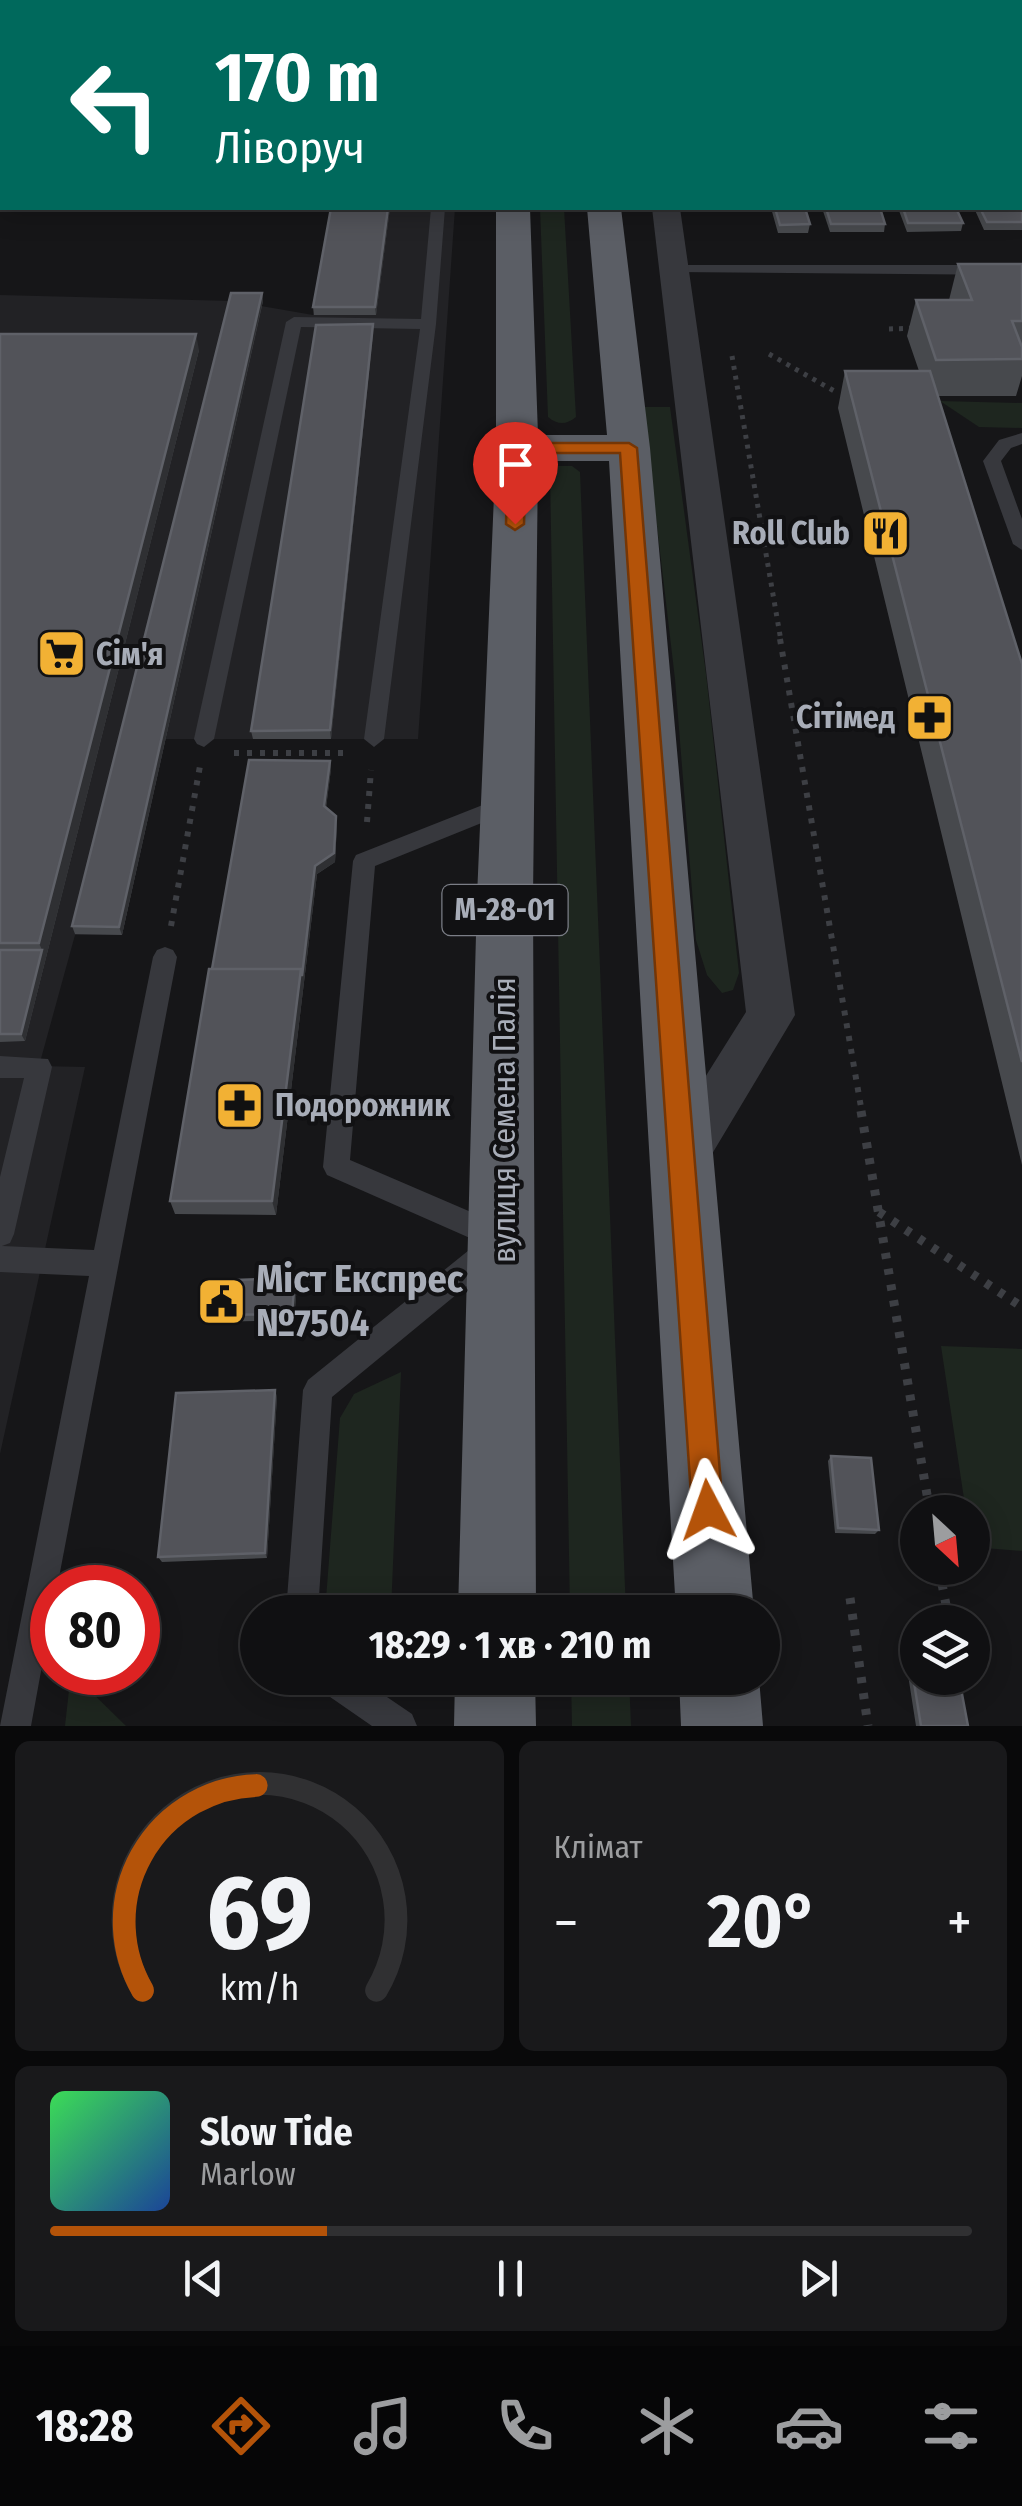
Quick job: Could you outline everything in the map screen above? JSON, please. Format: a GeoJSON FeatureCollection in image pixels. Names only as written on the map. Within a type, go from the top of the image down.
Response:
{"type":"FeatureCollection","features":[{"type":"Feature","properties":{"kind":"highway","name":"вулиця Семена Палія"},"geometry":{"type":"LineString","coordinates":[[496,1595],[517,448],[513,210]]}},
{"type":"Feature","properties":{"kind":"highway"},"geometry":{"type":"LineString","coordinates":[[604,210],[629,448],[714,1595]]}},
{"type":"Feature","properties":{"kind":"highway"},"geometry":{"type":"LineString","coordinates":[[517,448],[629,448]]}},
{"type":"Feature","properties":{"kind":"highway"},"geometry":{"type":"LineString","coordinates":[[494,1726],[495,1695]]}},
{"type":"Feature","properties":{"kind":"highway"},"geometry":{"type":"LineString","coordinates":[[720,1695],[722,1726]]}},
{"type":"Feature","properties":{"kind":"street"},"geometry":{"type":"LineString","coordinates":[[666,210],[771,1014],[681,1158]]}},
{"type":"Feature","properties":{"kind":"lane"},"geometry":{"type":"LineString","coordinates":[[373,746],[428,324],[438,210]]}},
{"type":"Feature","properties":{"kind":"lane"},"geometry":{"type":"LineString","coordinates":[[675,268],[1022,270]]}},
{"type":"Feature","properties":{"kind":"lane"},"geometry":{"type":"LineString","coordinates":[[203,746],[294,322],[428,324]]}},
{"type":"Feature","properties":{"kind":"lane"},"geometry":{"type":"LineString","coordinates":[[1022,438],[1005,444],[992,461],[1022,544]]}},
{"type":"Feature","properties":{"kind":"lane"},"geometry":{"type":"LineString","coordinates":[[303,1595],[318,1390],[503,1239],[336,1167],[364,861],[508,803]]}},
{"type":"Feature","properties":{"kind":"lane"},"geometry":{"type":"LineString","coordinates":[[14,1726],[165,957]]}},
{"type":"Feature","properties":{"kind":"lane"},"geometry":{"type":"LineString","coordinates":[[0,1067],[39,1067],[0,1234]]}},
{"type":"Feature","properties":{"kind":"lane"},"geometry":{"type":"LineString","coordinates":[[0,1260],[104,1263]]}},
{"type":"Feature","properties":{"kind":"lane"},"geometry":{"type":"LineString","coordinates":[[356,1695],[400,1726]]}},
{"type":"Feature","properties":{"kind":"path"},"geometry":{"type":"LineString","coordinates":[[717,269],[927,1495]]}},
{"type":"Feature","properties":{"kind":"path"},"geometry":{"type":"LineString","coordinates":[[888,329],[943,327],[929,269]]}},
{"type":"Feature","properties":{"kind":"path"},"geometry":{"type":"LineString","coordinates":[[769,354],[836,392]]}},
{"type":"Feature","properties":{"kind":"path"},"geometry":{"type":"LineString","coordinates":[[165,957],[203,746],[373,746],[364,861]]}},
{"type":"Feature","properties":{"kind":"path"},"geometry":{"type":"LineString","coordinates":[[879,1212],[1022,1308]]}},
{"type":"Feature","properties":{"kind":"path"},"geometry":{"type":"LineString","coordinates":[[943,1585],[946,1605]]}},
{"type":"Feature","properties":{"kind":"path"},"geometry":{"type":"LineString","coordinates":[[850,1598],[868,1726]]}},
{"type":"Feature","properties":{"kind":"shaded area"},"geometry":{"type":"Polygon","coordinates":[[[333,210],[455,210],[418,739],[165,739],[122,935],[75,935],[39,1066],[85,1067],[0,1454],[0,295],[232,301],[313,315],[333,210]]]}},
{"type":"Feature","properties":{"kind":"shaded area"},"geometry":{"type":"Polygon","coordinates":[[[540,210],[564,210],[576,417],[562,423],[548,417],[540,210]]]}},
{"type":"Feature","properties":{"kind":"shaded area"},"geometry":{"type":"Polygon","coordinates":[[[940,401],[1022,403],[1022,428],[979,427],[940,401]]]}},
{"type":"Feature","properties":{"kind":"shaded area"},"geometry":{"type":"Polygon","coordinates":[[[643,407],[670,407],[706,674],[739,973],[733,990],[722,993],[707,975],[696,940],[675,679],[643,407]]]}},
{"type":"Feature","properties":{"kind":"shaded area"},"geometry":{"type":"Polygon","coordinates":[[[558,466],[572,466],[580,472],[625,1595],[570,1595],[550,472],[558,466]]]}},
{"type":"Feature","properties":{"kind":"shaded area"},"geometry":{"type":"Polygon","coordinates":[[[941,1346],[1022,1349],[1022,1551],[990,1548],[990,1495],[963,1495],[941,1346]]]}},
{"type":"Feature","properties":{"kind":"shaded area"},"geometry":{"type":"Polygon","coordinates":[[[401,1372],[392,1595],[326,1595],[340,1418],[354,1394],[401,1372]]]}},
{"type":"Feature","properties":{"kind":"shaded area"},"geometry":{"type":"Polygon","coordinates":[[[68,1695],[94,1695],[126,1726],[65,1726],[68,1695]]]}},
{"type":"Feature","properties":{"kind":"shaded area"},"geometry":{"type":"Polygon","coordinates":[[[571,1695],[630,1695],[631,1726],[572,1726],[571,1695]]]}},
{"type":"Feature","properties":{"kind":"building"},"geometry":{"type":"Polygon","coordinates":[[[331,210],[388,210],[375,307],[313,307],[331,210]]]}},
{"type":"Feature","properties":{"kind":"building"},"geometry":{"type":"Polygon","coordinates":[[[776,210],[806,210],[810,224],[780,225],[776,210]]]}},
{"type":"Feature","properties":{"kind":"building"},"geometry":{"type":"Polygon","coordinates":[[[827,210],[881,210],[885,224],[831,224],[827,210]]]}},
{"type":"Feature","properties":{"kind":"building"},"geometry":{"type":"Polygon","coordinates":[[[904,210],[957,210],[963,223],[908,223],[904,210]]]}},
{"type":"Feature","properties":{"kind":"building"},"geometry":{"type":"Polygon","coordinates":[[[981,210],[1022,210],[1022,222],[987,222],[981,210]]]}},
{"type":"Feature","properties":{"kind":"building"},"geometry":{"type":"Polygon","coordinates":[[[958,264],[1022,264],[1022,321],[1012,321],[1022,347],[1022,359],[936,360],[916,300],[972,300],[958,264]]]}},
{"type":"Feature","properties":{"kind":"building"},"geometry":{"type":"Polygon","coordinates":[[[231,293],[262,293],[119,927],[72,926],[231,293]]]}},
{"type":"Feature","properties":{"kind":"building"},"geometry":{"type":"Polygon","coordinates":[[[373,324],[330,730],[251,731],[316,325],[373,324]]]}},
{"type":"Feature","properties":{"kind":"building","name":"Сім'я"},"geometry":{"type":"Polygon","coordinates":[[[0,334],[196,334],[39,943],[0,943],[0,334]]]}},
{"type":"Feature","properties":{"kind":"building"},"geometry":{"type":"Polygon","coordinates":[[[845,371],[930,371],[1022,664],[1022,1062],[845,371]]]}},
{"type":"Feature","properties":{"kind":"building"},"geometry":{"type":"Polygon","coordinates":[[[249,760],[330,761],[324,806],[336,816],[334,853],[315,866],[302,976],[301,969],[212,969],[249,760]]]}},
{"type":"Feature","properties":{"kind":"building"},"geometry":{"type":"Polygon","coordinates":[[[0,950],[42,950],[21,1034],[0,1034],[0,950]]]}},
{"type":"Feature","properties":{"kind":"building"},"geometry":{"type":"Polygon","coordinates":[[[209,969],[301,969],[272,1201],[170,1201],[209,969]]]}},
{"type":"Feature","properties":{"kind":"building"},"geometry":{"type":"Polygon","coordinates":[[[295,1278],[292,1314],[205,1315],[209,1281],[295,1278]]]}},
{"type":"Feature","properties":{"kind":"building"},"geometry":{"type":"Polygon","coordinates":[[[275,1390],[265,1553],[158,1557],[176,1393],[275,1390]]]}},
{"type":"Feature","properties":{"kind":"building"},"geometry":{"type":"Polygon","coordinates":[[[831,1456],[871,1458],[879,1530],[838,1528],[831,1456]]]}},
{"type":"Feature","properties":{"kind":"building"},"geometry":{"type":"Polygon","coordinates":[[[916,1695],[962,1695],[968,1726],[921,1726],[916,1695]]]}},
{"type":"Feature","properties":{"kind":"place","name":"Roll Club"},"geometry":{"type":"Point","coordinates":[885,533]}},
{"type":"Feature","properties":{"kind":"place","name":"Сім'я"},"geometry":{"type":"Point","coordinates":[61,654]}},
{"type":"Feature","properties":{"kind":"place","name":"Сітімед"},"geometry":{"type":"Point","coordinates":[930,717]}},
{"type":"Feature","properties":{"kind":"place","name":"Подорожник"},"geometry":{"type":"Point","coordinates":[240,1105]}},
{"type":"Feature","properties":{"kind":"place","name":"Міст Експрес №7504"},"geometry":{"type":"Point","coordinates":[221,1301]}},
{"type":"Feature","properties":{"kind":"route"},"geometry":{"type":"LineString","coordinates":[[515,524],[517,448],[629,448],[708,1510]]}}]}
